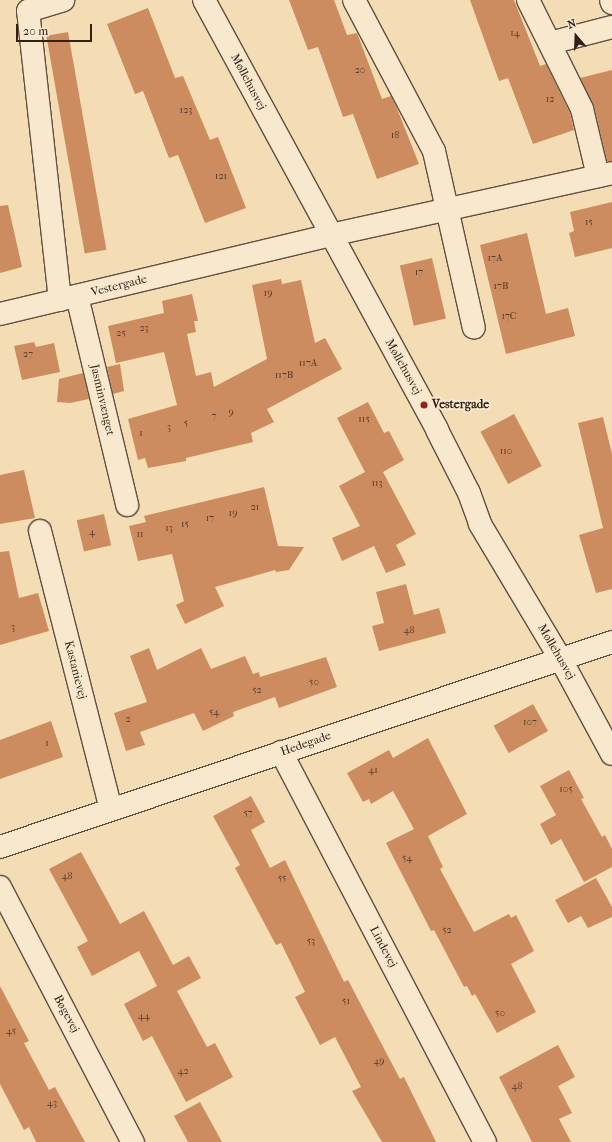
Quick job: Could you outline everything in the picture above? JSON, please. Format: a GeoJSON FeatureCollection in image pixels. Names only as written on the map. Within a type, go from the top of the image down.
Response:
{"type":"FeatureCollection","features":[{"type":"Feature","properties":{"kind":"street","name":"Jasminvænget"},"geometry":{"type":"LineString","coordinates":[[63,0],[28,11],[68,298],[127,505]]}},
{"type":"Feature","properties":{"kind":"street","name":"Møllehusvej"},"geometry":{"type":"LineString","coordinates":[[204,0],[437,430],[469,493],[480,524],[560,658],[612,754]]}},
{"type":"Feature","properties":{"kind":"street"},"geometry":{"type":"LineString","coordinates":[[354,0],[434,151],[474,328]]}},
{"type":"Feature","properties":{"kind":"street"},"geometry":{"type":"LineString","coordinates":[[528,0],[582,109],[605,175]]}},
{"type":"Feature","properties":{"kind":"street"},"geometry":{"type":"LineString","coordinates":[[550,43],[612,27]]}},
{"type":"Feature","properties":{"kind":"street","name":"Vestergade"},"geometry":{"type":"LineString","coordinates":[[0,314],[447,208],[605,175]]}},
{"type":"Feature","properties":{"kind":"street","name":"Kastanievej"},"geometry":{"type":"LineString","coordinates":[[40,531],[111,809]]}},
{"type":"Feature","properties":{"kind":"street","name":"Hedegade"},"geometry":{"type":"LineString","coordinates":[[0,847],[560,658],[612,642]]}},
{"type":"Feature","properties":{"kind":"street","name":"Lindevej"},"geometry":{"type":"LineString","coordinates":[[281,752],[485,1142]]}},
{"type":"Feature","properties":{"kind":"street","name":"Bøgevej"},"geometry":{"type":"LineString","coordinates":[[0,887],[133,1142]]}},
{"type":"Feature","properties":{"kind":"building"},"geometry":{"type":"Polygon","coordinates":[[[289,0],[334,0],[347,35],[357,33],[382,99],[391,96],[419,164],[377,179],[353,114],[343,117],[318,47],[308,50],[289,0]]]}},
{"type":"Feature","properties":{"kind":"building"},"geometry":{"type":"Polygon","coordinates":[[[470,0],[514,0],[540,66],[546,64],[570,113],[574,130],[533,144],[508,78],[499,81],[470,0]]]}},
{"type":"Feature","properties":{"kind":"building"},"geometry":{"type":"Polygon","coordinates":[[[148,8],[175,78],[183,76],[210,140],[218,137],[246,208],[205,223],[178,155],[169,158],[143,91],[135,94],[107,24],[148,8]]]}},
{"type":"Feature","properties":{"kind":"building"},"geometry":{"type":"Polygon","coordinates":[[[68,32],[106,250],[85,253],[46,36],[68,32]]]}},
{"type":"Feature","properties":{"kind":"building"},"geometry":{"type":"Polygon","coordinates":[[[612,70],[612,161],[607,161],[594,106],[580,78],[612,70]]]}},
{"type":"Feature","properties":{"kind":"building"},"geometry":{"type":"Polygon","coordinates":[[[612,202],[612,248],[575,257],[569,233],[574,231],[570,212],[612,202]]]}},
{"type":"Feature","properties":{"kind":"building"},"geometry":{"type":"Polygon","coordinates":[[[8,205],[22,267],[0,273],[0,206],[8,205]]]}},
{"type":"Feature","properties":{"kind":"building"},"geometry":{"type":"Polygon","coordinates":[[[527,233],[546,314],[568,308],[575,336],[506,354],[480,245],[527,233]]]}},
{"type":"Feature","properties":{"kind":"building"},"geometry":{"type":"Polygon","coordinates":[[[432,258],[446,318],[414,326],[400,265],[432,258]]]}},
{"type":"Feature","properties":{"kind":"building"},"geometry":{"type":"Polygon","coordinates":[[[281,279],[282,284],[301,280],[315,343],[325,338],[342,369],[267,409],[274,422],[251,433],[253,442],[186,458],[186,461],[148,468],[145,458],[138,460],[128,419],[177,405],[164,352],[116,363],[108,326],[164,313],[162,301],[192,294],[198,321],[194,321],[196,332],[187,334],[196,376],[211,372],[214,387],[267,359],[252,285],[281,279]]]}},
{"type":"Feature","properties":{"kind":"building"},"geometry":{"type":"Polygon","coordinates":[[[34,342],[36,347],[54,343],[60,372],[22,380],[14,346],[34,342]]]}},
{"type":"Feature","properties":{"kind":"building"},"geometry":{"type":"Polygon","coordinates":[[[120,364],[124,391],[113,394],[107,367],[120,364]]]}},
{"type":"Feature","properties":{"kind":"building"},"geometry":{"type":"Polygon","coordinates":[[[83,373],[89,399],[70,403],[57,402],[59,379],[83,373]]]}},
{"type":"Feature","properties":{"kind":"building"},"geometry":{"type":"Polygon","coordinates":[[[368,402],[384,433],[389,431],[404,460],[383,472],[416,534],[396,545],[406,565],[386,573],[374,546],[342,561],[332,538],[360,526],[339,486],[365,472],[337,418],[368,402]]]}},
{"type":"Feature","properties":{"kind":"building"},"geometry":{"type":"Polygon","coordinates":[[[514,414],[542,466],[508,484],[480,432],[514,414]]]}},
{"type":"Feature","properties":{"kind":"building"},"geometry":{"type":"Polygon","coordinates":[[[603,417],[612,454],[612,589],[596,593],[579,535],[603,528],[578,423],[603,417]]]}},
{"type":"Feature","properties":{"kind":"building"},"geometry":{"type":"Polygon","coordinates":[[[24,470],[35,518],[0,524],[0,475],[24,470]]]}},
{"type":"Feature","properties":{"kind":"building"},"geometry":{"type":"Polygon","coordinates":[[[264,487],[278,546],[304,547],[289,570],[276,572],[275,570],[215,587],[224,606],[185,624],[176,605],[184,601],[172,554],[138,561],[129,526],[146,522],[144,516],[264,487]]]}},
{"type":"Feature","properties":{"kind":"building"},"geometry":{"type":"Polygon","coordinates":[[[104,514],[111,545],[84,551],[77,520],[104,514]]]}},
{"type":"Feature","properties":{"kind":"building"},"geometry":{"type":"Polygon","coordinates":[[[9,551],[19,598],[38,593],[49,631],[0,645],[0,552],[9,551]]]}},
{"type":"Feature","properties":{"kind":"building"},"geometry":{"type":"Polygon","coordinates":[[[406,584],[414,615],[439,608],[446,633],[379,651],[372,626],[384,623],[376,592],[406,584]]]}},
{"type":"Feature","properties":{"kind":"building"},"geometry":{"type":"Polygon","coordinates":[[[149,648],[157,670],[201,648],[211,669],[245,656],[253,674],[259,672],[260,677],[326,657],[337,687],[279,708],[275,697],[233,712],[234,716],[203,731],[194,713],[140,732],[145,745],[126,751],[114,713],[147,702],[130,656],[149,648]]]}},
{"type":"Feature","properties":{"kind":"building"},"geometry":{"type":"Polygon","coordinates":[[[533,704],[548,731],[509,753],[494,726],[533,704]]]}},
{"type":"Feature","properties":{"kind":"building"},"geometry":{"type":"Polygon","coordinates":[[[51,721],[63,757],[0,779],[0,740],[51,721]]]}},
{"type":"Feature","properties":{"kind":"building"},"geometry":{"type":"Polygon","coordinates":[[[428,738],[467,814],[428,836],[443,867],[440,869],[474,932],[509,914],[511,918],[516,915],[534,951],[511,964],[536,1012],[497,1033],[475,994],[472,996],[467,986],[464,987],[434,930],[431,931],[386,843],[414,829],[393,791],[371,804],[369,799],[363,802],[347,773],[389,750],[393,758],[428,738]]]}},
{"type":"Feature","properties":{"kind":"building"},"geometry":{"type":"Polygon","coordinates":[[[569,770],[584,798],[581,799],[602,837],[605,835],[612,849],[612,867],[584,882],[561,839],[551,845],[540,824],[556,815],[540,786],[569,770]]]}},
{"type":"Feature","properties":{"kind":"building"},"geometry":{"type":"Polygon","coordinates":[[[251,796],[265,822],[251,830],[270,868],[285,860],[344,982],[348,980],[400,1079],[404,1077],[436,1142],[382,1142],[352,1091],[361,1087],[335,1037],[320,1045],[295,997],[305,992],[281,943],[276,945],[235,868],[240,865],[213,816],[251,796]]]}},
{"type":"Feature","properties":{"kind":"building"},"geometry":{"type":"Polygon","coordinates":[[[81,852],[120,924],[144,911],[173,965],[189,956],[201,978],[177,991],[207,1047],[215,1043],[233,1077],[186,1102],[152,1036],[143,1041],[124,1004],[157,986],[139,951],[92,976],[77,947],[88,941],[49,869],[81,852]]]}},
{"type":"Feature","properties":{"kind":"building"},"geometry":{"type":"Polygon","coordinates":[[[596,878],[612,907],[612,917],[588,928],[581,916],[568,923],[555,900],[596,878]]]}},
{"type":"Feature","properties":{"kind":"building"},"geometry":{"type":"Polygon","coordinates":[[[0,986],[29,1041],[24,1043],[49,1090],[55,1087],[85,1142],[36,1142],[29,1127],[24,1130],[0,1084],[0,986]]]}},
{"type":"Feature","properties":{"kind":"building"},"geometry":{"type":"Polygon","coordinates":[[[558,1045],[575,1077],[558,1086],[572,1113],[559,1119],[571,1142],[532,1142],[499,1077],[558,1045]]]}},
{"type":"Feature","properties":{"kind":"building"},"geometry":{"type":"Polygon","coordinates":[[[200,1102],[222,1142],[188,1142],[174,1116],[200,1102]]]}},
{"type":"Feature","properties":{"kind":"place","name":"Vestergade"},"geometry":{"type":"Point","coordinates":[424,405]}}]}
